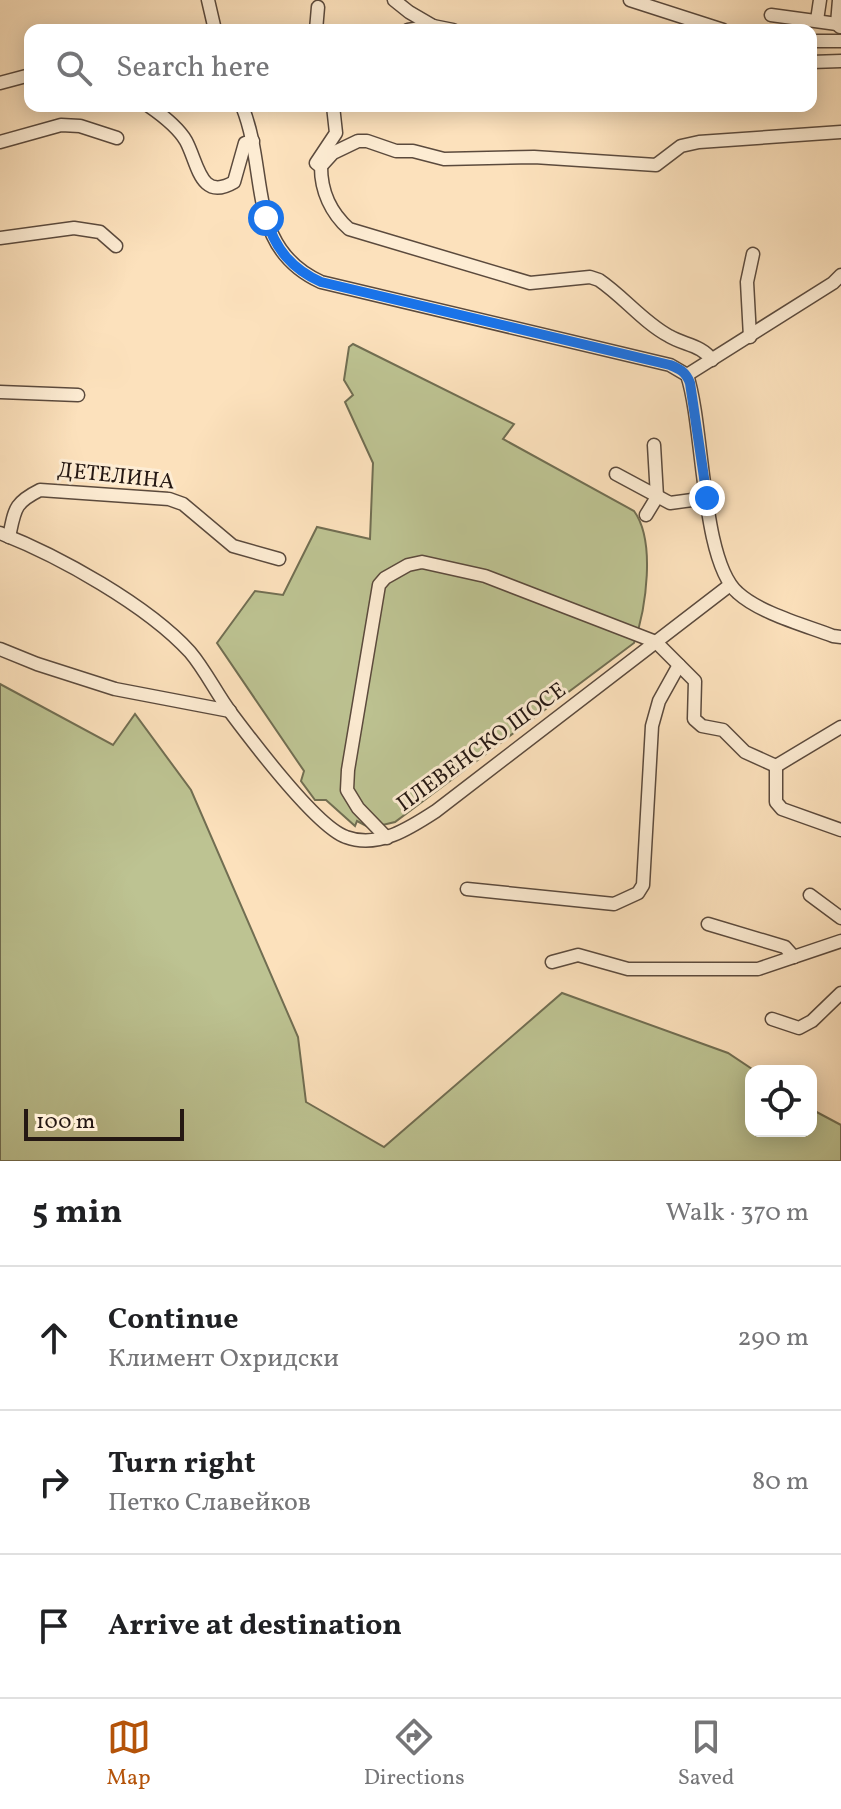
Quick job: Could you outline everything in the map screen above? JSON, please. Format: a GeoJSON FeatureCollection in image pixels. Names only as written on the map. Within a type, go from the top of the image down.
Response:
{"type":"FeatureCollection","features":[{"type":"Feature","properties":{"kind":"street"},"geometry":{"type":"LineString","coordinates":[[208,0],[214,24]]}},
{"type":"Feature","properties":{"kind":"street"},"geometry":{"type":"LineString","coordinates":[[394,0],[430,24]]}},
{"type":"Feature","properties":{"kind":"street"},"geometry":{"type":"LineString","coordinates":[[630,0],[704,24]]}},
{"type":"Feature","properties":{"kind":"street"},"geometry":{"type":"LineString","coordinates":[[817,20],[820,0]]}},
{"type":"Feature","properties":{"kind":"street"},"geometry":{"type":"LineString","coordinates":[[771,15],[817,20],[839,26],[839,0]]}},
{"type":"Feature","properties":{"kind":"street"},"geometry":{"type":"LineString","coordinates":[[317,24],[318,7]]}},
{"type":"Feature","properties":{"kind":"street"},"geometry":{"type":"LineString","coordinates":[[817,41],[841,41]]}},
{"type":"Feature","properties":{"kind":"street"},"geometry":{"type":"LineString","coordinates":[[817,62],[841,61]]}},
{"type":"Feature","properties":{"kind":"street"},"geometry":{"type":"LineString","coordinates":[[0,83],[24,77]]}},
{"type":"Feature","properties":{"kind":"street"},"geometry":{"type":"LineString","coordinates":[[156,112],[180,132],[203,180],[211,187],[223,188],[234,182],[245,143],[253,141]]}},
{"type":"Feature","properties":{"kind":"street"},"geometry":{"type":"LineString","coordinates":[[244,112],[253,141],[271,236],[283,256],[301,273],[321,282],[670,365],[687,375]]}},
{"type":"Feature","properties":{"kind":"street"},"geometry":{"type":"LineString","coordinates":[[321,167],[316,163],[336,133],[334,112]]}},
{"type":"Feature","properties":{"kind":"street"},"geometry":{"type":"LineString","coordinates":[[0,142],[61,125],[80,126],[117,138]]}},
{"type":"Feature","properties":{"kind":"street"},"geometry":{"type":"LineString","coordinates":[[712,360],[705,350],[661,331],[599,280],[590,277],[530,283],[349,229],[339,221],[330,206],[322,183],[321,167],[333,153],[358,141],[444,159],[534,157],[656,165],[669,152],[690,144],[841,132]]}},
{"type":"Feature","properties":{"kind":"street"},"geometry":{"type":"LineString","coordinates":[[0,238],[74,228],[100,232],[116,246]]}},
{"type":"Feature","properties":{"kind":"street"},"geometry":{"type":"LineString","coordinates":[[750,337],[747,282],[753,254]]}},
{"type":"Feature","properties":{"kind":"street"},"geometry":{"type":"LineString","coordinates":[[687,375],[838,282]]}},
{"type":"Feature","properties":{"kind":"street"},"geometry":{"type":"LineString","coordinates":[[687,375],[715,551],[730,585],[755,604],[841,637]]}},
{"type":"Feature","properties":{"kind":"street"},"geometry":{"type":"LineString","coordinates":[[0,392],[78,395]]}},
{"type":"Feature","properties":{"kind":"street"},"geometry":{"type":"LineString","coordinates":[[646,515],[657,497],[654,445]]}},
{"type":"Feature","properties":{"kind":"street"},"geometry":{"type":"LineString","coordinates":[[616,474],[670,503],[707,498]]}},
{"type":"Feature","properties":{"kind":"street","name":"ДЕТЕЛИНА"},"geometry":{"type":"LineString","coordinates":[[5,535],[22,499],[40,490],[169,499],[183,504],[233,546],[279,559]]}},
{"type":"Feature","properties":{"kind":"street","name":"ПЛЕВЕНСКО ШОСЕ"},"geometry":{"type":"LineString","coordinates":[[5,535],[98,583],[169,633],[198,663],[230,711],[321,820],[348,838],[370,840],[387,838],[436,811],[730,585]]}},
{"type":"Feature","properties":{"kind":"street"},"geometry":{"type":"LineString","coordinates":[[387,838],[358,808],[347,790],[348,770],[379,585],[408,565],[422,562],[485,576],[656,642],[695,681],[694,719],[702,726],[723,730],[745,752],[776,766]]}},
{"type":"Feature","properties":{"kind":"street"},"geometry":{"type":"LineString","coordinates":[[0,649],[115,689],[230,711]]}},
{"type":"Feature","properties":{"kind":"street"},"geometry":{"type":"LineString","coordinates":[[467,889],[614,904],[638,893],[643,885],[652,726],[659,701],[679,665]]}},
{"type":"Feature","properties":{"kind":"street"},"geometry":{"type":"LineString","coordinates":[[776,766],[841,727]]}},
{"type":"Feature","properties":{"kind":"street"},"geometry":{"type":"LineString","coordinates":[[776,766],[776,802],[782,809],[841,830]]}},
{"type":"Feature","properties":{"kind":"street"},"geometry":{"type":"LineString","coordinates":[[810,895],[841,918]]}},
{"type":"Feature","properties":{"kind":"street"},"geometry":{"type":"LineString","coordinates":[[708,924],[785,947],[794,957]]}},
{"type":"Feature","properties":{"kind":"street"},"geometry":{"type":"LineString","coordinates":[[552,962],[578,955],[628,969],[758,969],[841,941]]}},
{"type":"Feature","properties":{"kind":"street"},"geometry":{"type":"LineString","coordinates":[[772,1019],[799,1028],[812,1021],[841,993]]}},
{"type":"Feature","properties":{"kind":"green space"},"geometry":{"type":"Polygon","coordinates":[[[353,344],[514,424],[503,439],[634,511],[641,524],[647,557],[645,594],[634,643],[395,822],[370,828],[357,821],[355,826],[326,800],[315,800],[301,781],[304,771],[217,643],[255,591],[283,595],[317,527],[370,539],[373,463],[345,402],[353,395],[344,380],[349,347],[353,344]]]}},
{"type":"Feature","properties":{"kind":"green space"},"geometry":{"type":"Polygon","coordinates":[[[0,684],[113,745],[135,714],[191,790],[298,1037],[306,1102],[384,1147],[562,993],[728,1053],[746,1065],[745,1137],[817,1137],[817,1112],[841,1125],[841,1161],[0,1161],[0,684]]]}},
{"type":"Feature","properties":{"kind":"route"},"geometry":{"type":"LineString","coordinates":[[266,218],[271,236],[283,256],[301,273],[321,282],[680,369],[690,383],[707,498]]}}]}
